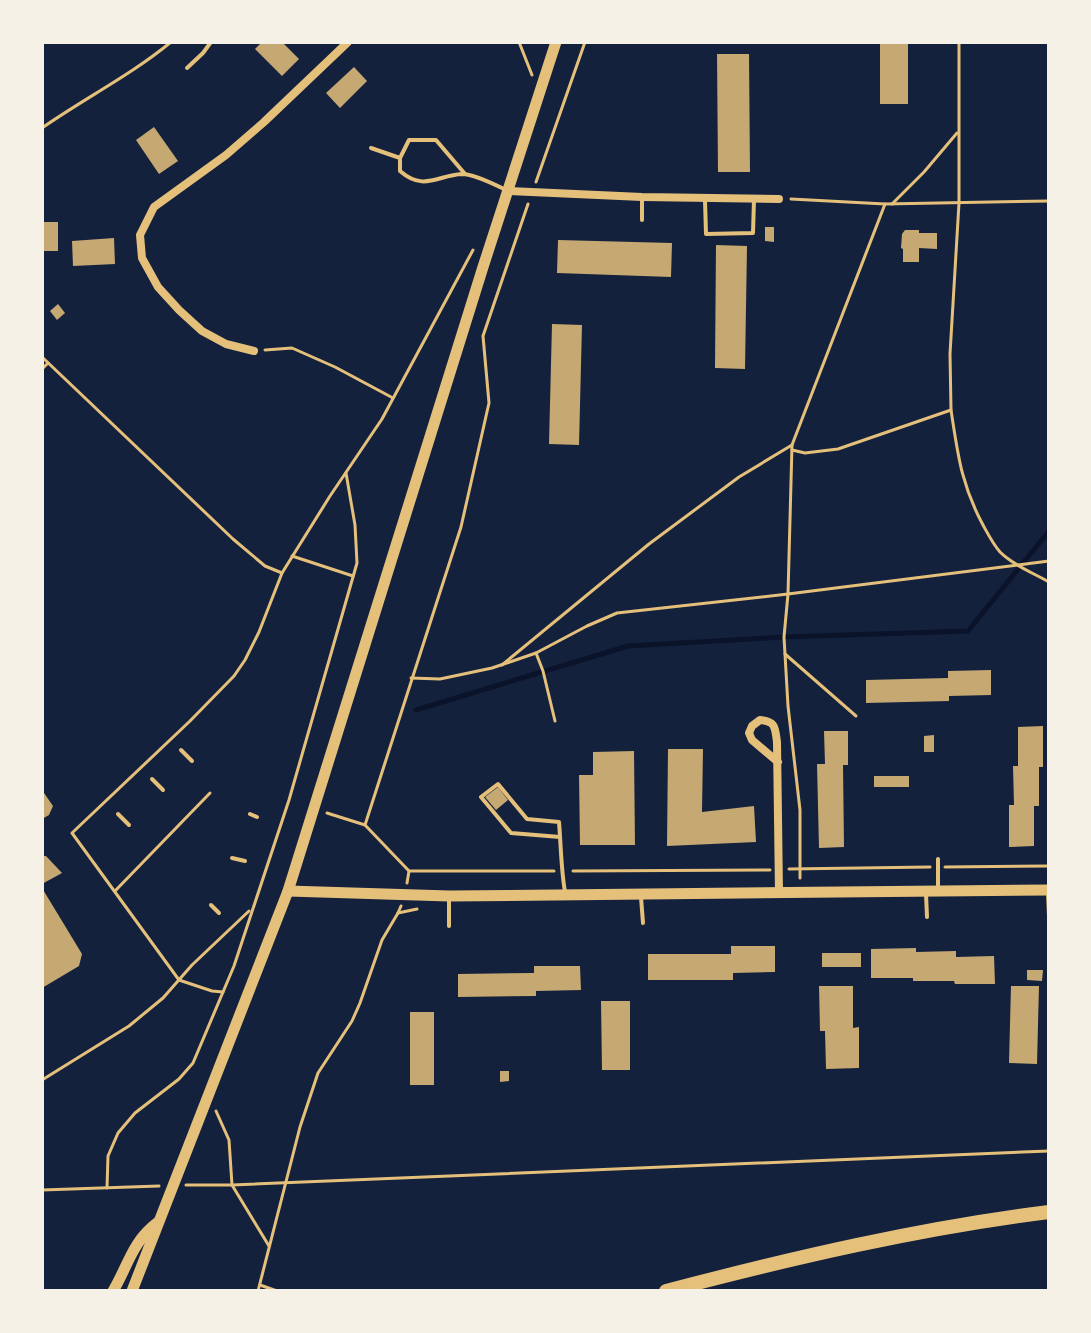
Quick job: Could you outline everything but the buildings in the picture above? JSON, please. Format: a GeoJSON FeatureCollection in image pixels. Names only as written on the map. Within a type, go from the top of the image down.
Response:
{"type":"FeatureCollection","features":[{"type":"Feature","properties":{"kind":"highway"},"geometry":{"type":"LineString","coordinates":[[666,1291],[856,1245],[1049,1212]]}},
{"type":"Feature","properties":{"kind":"street"},"geometry":{"type":"LineString","coordinates":[[254,351],[226,344],[202,331],[179,310],[158,287],[142,258],[140,235],[154,207],[226,155],[348,42]]}},
{"type":"Feature","properties":{"kind":"street"},"geometry":{"type":"LineString","coordinates":[[132,1291],[288,891],[556,42]]}},
{"type":"Feature","properties":{"kind":"street"},"geometry":{"type":"LineString","coordinates":[[509,191],[779,199]]}},
{"type":"Feature","properties":{"kind":"street"},"geometry":{"type":"LineString","coordinates":[[778,762],[752,740],[749,733],[760,720],[768,721],[775,727],[778,762],[779,893]]}},
{"type":"Feature","properties":{"kind":"street"},"geometry":{"type":"LineString","coordinates":[[288,891],[449,896],[1048,890]]}},
{"type":"Feature","properties":{"kind":"street"},"geometry":{"type":"LineString","coordinates":[[113,1291],[130,1254],[147,1231],[158,1223]]}},
{"type":"Feature","properties":{"kind":"lane"},"geometry":{"type":"LineString","coordinates":[[187,68],[211,42]]}},
{"type":"Feature","properties":{"kind":"lane"},"geometry":{"type":"LineString","coordinates":[[465,174],[428,183],[400,171],[400,158],[409,140],[436,140],[465,174],[509,191]]}},
{"type":"Feature","properties":{"kind":"lane"},"geometry":{"type":"LineString","coordinates":[[371,148],[400,158]]}},
{"type":"Feature","properties":{"kind":"lane"},"geometry":{"type":"LineString","coordinates":[[642,197],[642,220]]}},
{"type":"Feature","properties":{"kind":"lane"},"geometry":{"type":"LineString","coordinates":[[704,198],[706,234],[753,233],[754,199]]}},
{"type":"Feature","properties":{"kind":"lane"},"geometry":{"type":"LineString","coordinates":[[181,750],[192,761]]}},
{"type":"Feature","properties":{"kind":"lane"},"geometry":{"type":"LineString","coordinates":[[152,779],[163,790]]}},
{"type":"Feature","properties":{"kind":"lane"},"geometry":{"type":"LineString","coordinates":[[560,837],[511,833],[481,797],[498,784],[527,819],[559,822],[560,837],[561,871],[566,895]]}},
{"type":"Feature","properties":{"kind":"lane"},"geometry":{"type":"LineString","coordinates":[[118,814],[129,825]]}},
{"type":"Feature","properties":{"kind":"lane"},"geometry":{"type":"LineString","coordinates":[[250,814],[257,817]]}},
{"type":"Feature","properties":{"kind":"lane"},"geometry":{"type":"LineString","coordinates":[[232,858],[245,861]]}},
{"type":"Feature","properties":{"kind":"lane"},"geometry":{"type":"LineString","coordinates":[[927,917],[938,859]]}},
{"type":"Feature","properties":{"kind":"lane"},"geometry":{"type":"LineString","coordinates":[[1048,890],[1049,916]]}},
{"type":"Feature","properties":{"kind":"lane"},"geometry":{"type":"LineString","coordinates":[[641,895],[643,923]]}},
{"type":"Feature","properties":{"kind":"lane"},"geometry":{"type":"LineString","coordinates":[[449,896],[449,926]]}},
{"type":"Feature","properties":{"kind":"lane"},"geometry":{"type":"LineString","coordinates":[[211,905],[219,913]]}},
{"type":"Feature","properties":{"kind":"path"},"geometry":{"type":"LineString","coordinates":[[42,128],[145,64],[171,42]]}},
{"type":"Feature","properties":{"kind":"path"},"geometry":{"type":"LineString","coordinates":[[519,42],[532,75],[536,64]]}},
{"type":"Feature","properties":{"kind":"path"},"geometry":{"type":"LineString","coordinates":[[365,825],[461,527],[489,403],[483,336],[585,42]]}},
{"type":"Feature","properties":{"kind":"path"},"geometry":{"type":"LineString","coordinates":[[959,42],[959,203],[950,354],[951,410],[960,470],[971,503],[1001,553],[1049,582]]}},
{"type":"Feature","properties":{"kind":"path"},"geometry":{"type":"LineString","coordinates":[[892,204],[957,132]]}},
{"type":"Feature","properties":{"kind":"path"},"geometry":{"type":"LineString","coordinates":[[779,199],[885,204],[1049,201]]}},
{"type":"Feature","properties":{"kind":"path"},"geometry":{"type":"LineString","coordinates":[[799,892],[800,810],[784,637],[792,448],[885,204]]}},
{"type":"Feature","properties":{"kind":"path"},"geometry":{"type":"LineString","coordinates":[[190,721],[234,676],[245,660],[282,573],[393,398],[477,243]]}},
{"type":"Feature","properties":{"kind":"path"},"geometry":{"type":"LineString","coordinates":[[254,351],[292,348],[393,398]]}},
{"type":"Feature","properties":{"kind":"path"},"geometry":{"type":"LineString","coordinates":[[42,357],[233,539],[265,566],[282,573]]}},
{"type":"Feature","properties":{"kind":"path"},"geometry":{"type":"LineString","coordinates":[[42,369],[48,363]]}},
{"type":"Feature","properties":{"kind":"path"},"geometry":{"type":"LineString","coordinates":[[502,665],[649,544],[739,477],[792,448],[805,453],[838,449],[951,410]]}},
{"type":"Feature","properties":{"kind":"path"},"geometry":{"type":"LineString","coordinates":[[107,1188],[108,1156],[118,1133],[135,1113],[179,1079],[193,1063],[234,966],[289,800],[354,577],[357,537],[346,473]]}},
{"type":"Feature","properties":{"kind":"path"},"geometry":{"type":"LineString","coordinates":[[292,556],[354,577]]}},
{"type":"Feature","properties":{"kind":"path"},"geometry":{"type":"LineString","coordinates":[[411,678],[440,679],[502,665],[536,653],[617,613],[1049,561]]}},
{"type":"Feature","properties":{"kind":"path"},"geometry":{"type":"LineString","coordinates":[[536,653],[555,721]]}},
{"type":"Feature","properties":{"kind":"path"},"geometry":{"type":"LineString","coordinates":[[785,654],[856,716]]}},
{"type":"Feature","properties":{"kind":"path"},"geometry":{"type":"LineString","coordinates":[[114,892],[210,793]]}},
{"type":"Feature","properties":{"kind":"path"},"geometry":{"type":"LineString","coordinates":[[327,813],[365,825],[409,871],[1049,866]]}},
{"type":"Feature","properties":{"kind":"path"},"geometry":{"type":"LineString","coordinates":[[258,1291],[300,1127],[318,1073],[352,1021],[382,940],[398,913],[409,871]]}},
{"type":"Feature","properties":{"kind":"path"},"geometry":{"type":"LineString","coordinates":[[42,1080],[129,1026],[163,998],[192,965],[252,909]]}},
{"type":"Feature","properties":{"kind":"path"},"geometry":{"type":"LineString","coordinates":[[153,946],[179,980],[223,992]]}},
{"type":"Feature","properties":{"kind":"path"},"geometry":{"type":"LineString","coordinates":[[208,1096],[229,1140],[232,1185],[269,1246]]}},
{"type":"Feature","properties":{"kind":"path"},"geometry":{"type":"LineString","coordinates":[[186,1185],[1049,1151]]}},
{"type":"Feature","properties":{"kind":"path"},"geometry":{"type":"LineString","coordinates":[[42,1190],[162,1186]]}},
{"type":"Feature","properties":{"kind":"path"},"geometry":{"type":"LineString","coordinates":[[260,1285],[277,1291]]}},
{"type":"Feature","properties":{"kind":"waterway"},"geometry":{"type":"LineString","coordinates":[[416,710],[628,646],[968,631],[1049,531]]}}]}
